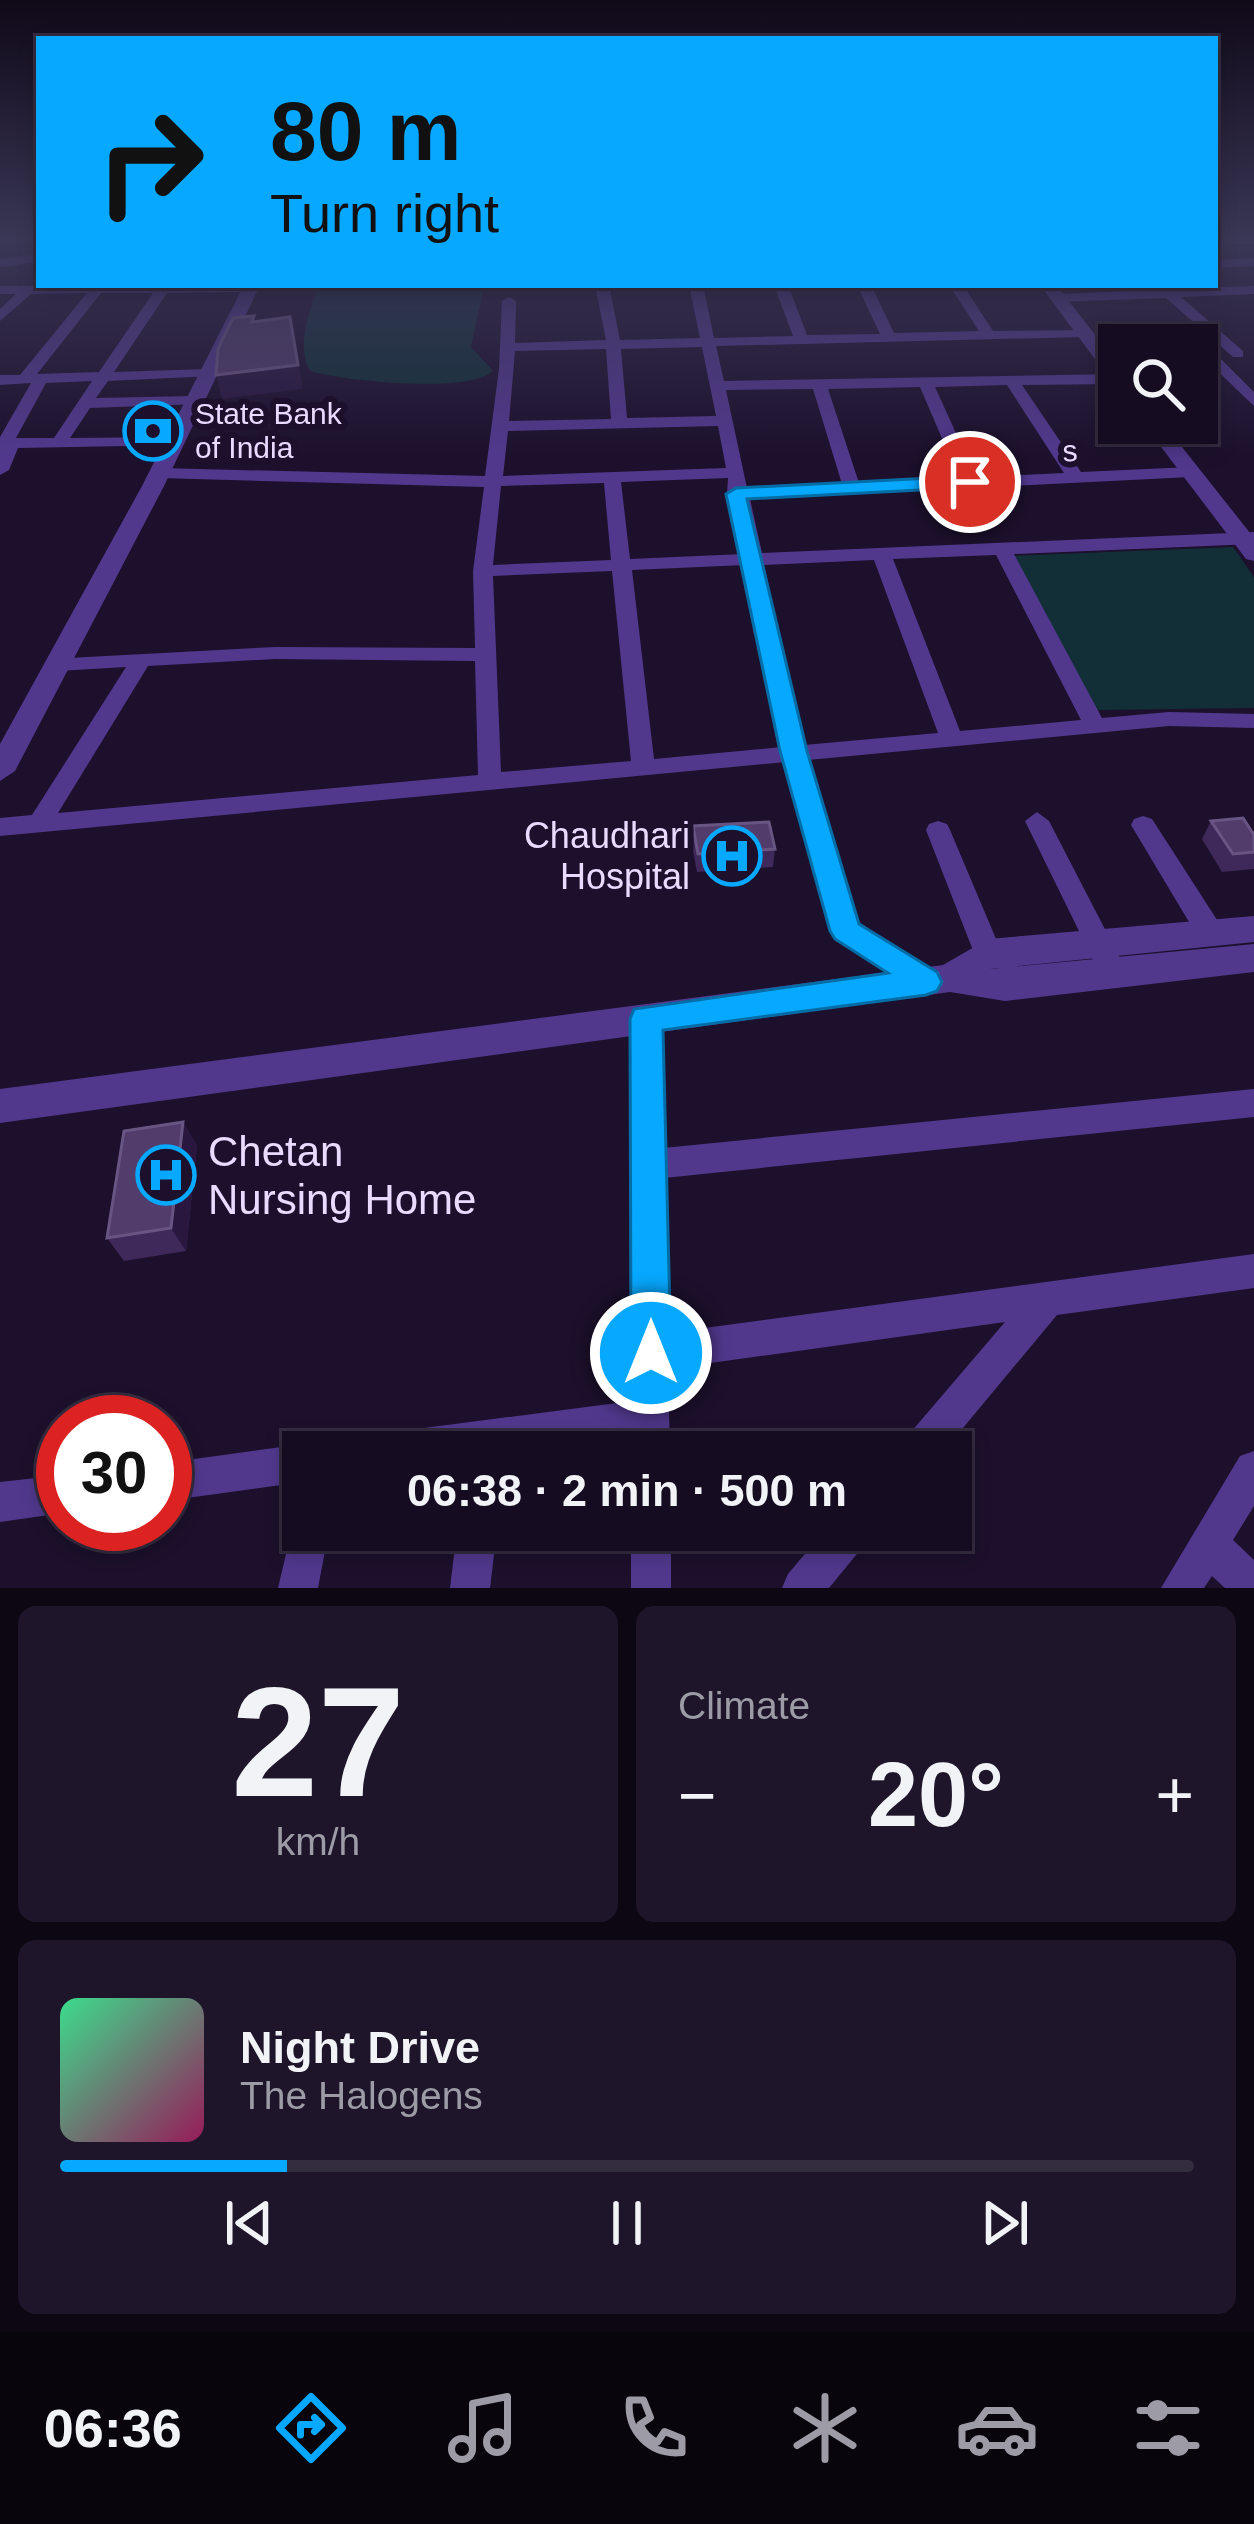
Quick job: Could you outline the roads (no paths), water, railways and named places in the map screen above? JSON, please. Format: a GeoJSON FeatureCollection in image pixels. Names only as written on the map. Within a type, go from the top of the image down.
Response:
{"type":"FeatureCollection","features":[{"type":"Feature","properties":{"kind":"street"},"geometry":{"type":"LineString","coordinates":[[0,470],[11,452],[8,443],[33,379],[82,311]]}},
{"type":"Feature","properties":{"kind":"street"},"geometry":{"type":"LineString","coordinates":[[59,442],[147,311]]}},
{"type":"Feature","properties":{"kind":"street"},"geometry":{"type":"LineString","coordinates":[[0,771],[159,472],[238,311]]}},
{"type":"Feature","properties":{"kind":"street"},"geometry":{"type":"LineString","coordinates":[[490,781],[483,571],[490,482],[510,347],[509,311]]}},
{"type":"Feature","properties":{"kind":"street"},"geometry":{"type":"LineString","coordinates":[[607,311],[619,424]]}},
{"type":"Feature","properties":{"kind":"street"},"geometry":{"type":"LineString","coordinates":[[701,311],[794,751],[846,931],[938,980]]}},
{"type":"Feature","properties":{"kind":"street"},"geometry":{"type":"LineString","coordinates":[[791,311],[801,338]]}},
{"type":"Feature","properties":{"kind":"street"},"geometry":{"type":"LineString","coordinates":[[876,311],[888,336]]}},
{"type":"Feature","properties":{"kind":"street"},"geometry":{"type":"LineString","coordinates":[[973,311],[988,334]]}},
{"type":"Feature","properties":{"kind":"street"},"geometry":{"type":"LineString","coordinates":[[1068,311],[1098,345]]}},
{"type":"Feature","properties":{"kind":"street"},"geometry":{"type":"LineString","coordinates":[[1193,311],[1246,354]]}},
{"type":"Feature","properties":{"kind":"street"},"geometry":{"type":"LineString","coordinates":[[510,347],[1084,332]]}},
{"type":"Feature","properties":{"kind":"street"},"geometry":{"type":"LineString","coordinates":[[1218,368],[1253,399]]}},
{"type":"Feature","properties":{"kind":"street"},"geometry":{"type":"LineString","coordinates":[[0,380],[207,373]]}},
{"type":"Feature","properties":{"kind":"street"},"geometry":{"type":"LineString","coordinates":[[715,386],[1098,379]]}},
{"type":"Feature","properties":{"kind":"street"},"geometry":{"type":"LineString","coordinates":[[1012,381],[1076,478]]}},
{"type":"Feature","properties":{"kind":"street"},"geometry":{"type":"LineString","coordinates":[[925,382],[970,482]]}},
{"type":"Feature","properties":{"kind":"street"},"geometry":{"type":"LineString","coordinates":[[819,384],[852,488]]}},
{"type":"Feature","properties":{"kind":"street"},"geometry":{"type":"LineString","coordinates":[[86,403],[194,400]]}},
{"type":"Feature","properties":{"kind":"street"},"geometry":{"type":"LineString","coordinates":[[501,426],[722,421]]}},
{"type":"Feature","properties":{"kind":"street"},"geometry":{"type":"LineString","coordinates":[[8,443],[174,442]]}},
{"type":"Feature","properties":{"kind":"street"},"geometry":{"type":"LineString","coordinates":[[1169,444],[1250,544]]}},
{"type":"Feature","properties":{"kind":"street","name":"s"},"geometry":{"type":"LineString","coordinates":[[159,472],[490,482],[613,478],[852,488],[1191,472]]}},
{"type":"Feature","properties":{"kind":"street"},"geometry":{"type":"LineString","coordinates":[[613,478],[643,765]]}},
{"type":"Feature","properties":{"kind":"street"},"geometry":{"type":"LineString","coordinates":[[483,571],[1250,544]]}},
{"type":"Feature","properties":{"kind":"street"},"geometry":{"type":"LineString","coordinates":[[1003,550],[1095,726]]}},
{"type":"Feature","properties":{"kind":"street"},"geometry":{"type":"LineString","coordinates":[[882,555],[951,738]]}},
{"type":"Feature","properties":{"kind":"street"},"geometry":{"type":"LineString","coordinates":[[58,664],[142,658],[486,655]]}},
{"type":"Feature","properties":{"kind":"street"},"geometry":{"type":"LineString","coordinates":[[39,824],[142,658]]}},
{"type":"Feature","properties":{"kind":"street"},"geometry":{"type":"LineString","coordinates":[[0,827],[1169,719],[1254,722]]}},
{"type":"Feature","properties":{"kind":"street"},"geometry":{"type":"LineString","coordinates":[[1037,821],[1106,959]]}},
{"type":"Feature","properties":{"kind":"street"},"geometry":{"type":"LineString","coordinates":[[1143,825],[1210,934]]}},
{"type":"Feature","properties":{"kind":"street"},"geometry":{"type":"LineString","coordinates":[[938,830],[988,953]]}},
{"type":"Feature","properties":{"kind":"street"},"geometry":{"type":"LineString","coordinates":[[0,1106],[938,980],[1005,986],[1210,934],[1254,929]]}},
{"type":"Feature","properties":{"kind":"street"},"geometry":{"type":"LineString","coordinates":[[938,980],[988,953],[1106,959],[1254,958]]}},
{"type":"Feature","properties":{"kind":"street"},"geometry":{"type":"LineString","coordinates":[[646,1019],[651,1431]]}},
{"type":"Feature","properties":{"kind":"street"},"geometry":{"type":"LineString","coordinates":[[648,1165],[1254,1103]]}},
{"type":"Feature","properties":{"kind":"street"},"geometry":{"type":"LineString","coordinates":[[651,1353],[1254,1271]]}},
{"type":"Feature","properties":{"kind":"street"},"geometry":{"type":"LineString","coordinates":[[936,1431],[1047,1300]]}},
{"type":"Feature","properties":{"kind":"street"},"geometry":{"type":"LineString","coordinates":[[192,1478],[282,1466]]}},
{"type":"Feature","properties":{"kind":"street"},"geometry":{"type":"LineString","coordinates":[[1181,1588],[1254,1470]]}},
{"type":"Feature","properties":{"kind":"street"},"geometry":{"type":"LineString","coordinates":[[0,1502],[36,1498]]}},
{"type":"Feature","properties":{"kind":"street"},"geometry":{"type":"LineString","coordinates":[[1208,1544],[1254,1588]]}},
{"type":"Feature","properties":{"kind":"street"},"geometry":{"type":"LineString","coordinates":[[298,1588],[305,1551]]}},
{"type":"Feature","properties":{"kind":"street"},"geometry":{"type":"LineString","coordinates":[[470,1588],[474,1551]]}},
{"type":"Feature","properties":{"kind":"street"},"geometry":{"type":"LineString","coordinates":[[652,1551],[652,1588]]}},
{"type":"Feature","properties":{"kind":"street"},"geometry":{"type":"LineString","coordinates":[[802,1588],[833,1551]]}},
{"type":"Feature","properties":{"kind":"place","name":"State Bank of India"},"geometry":{"type":"Point","coordinates":[153,431]}},
{"type":"Feature","properties":{"kind":"place","name":"Chaudhari Hospital"},"geometry":{"type":"Point","coordinates":[732,856]}},
{"type":"Feature","properties":{"kind":"place","name":"Chetan Nursing Home"},"geometry":{"type":"Point","coordinates":[166,1175]}}]}
